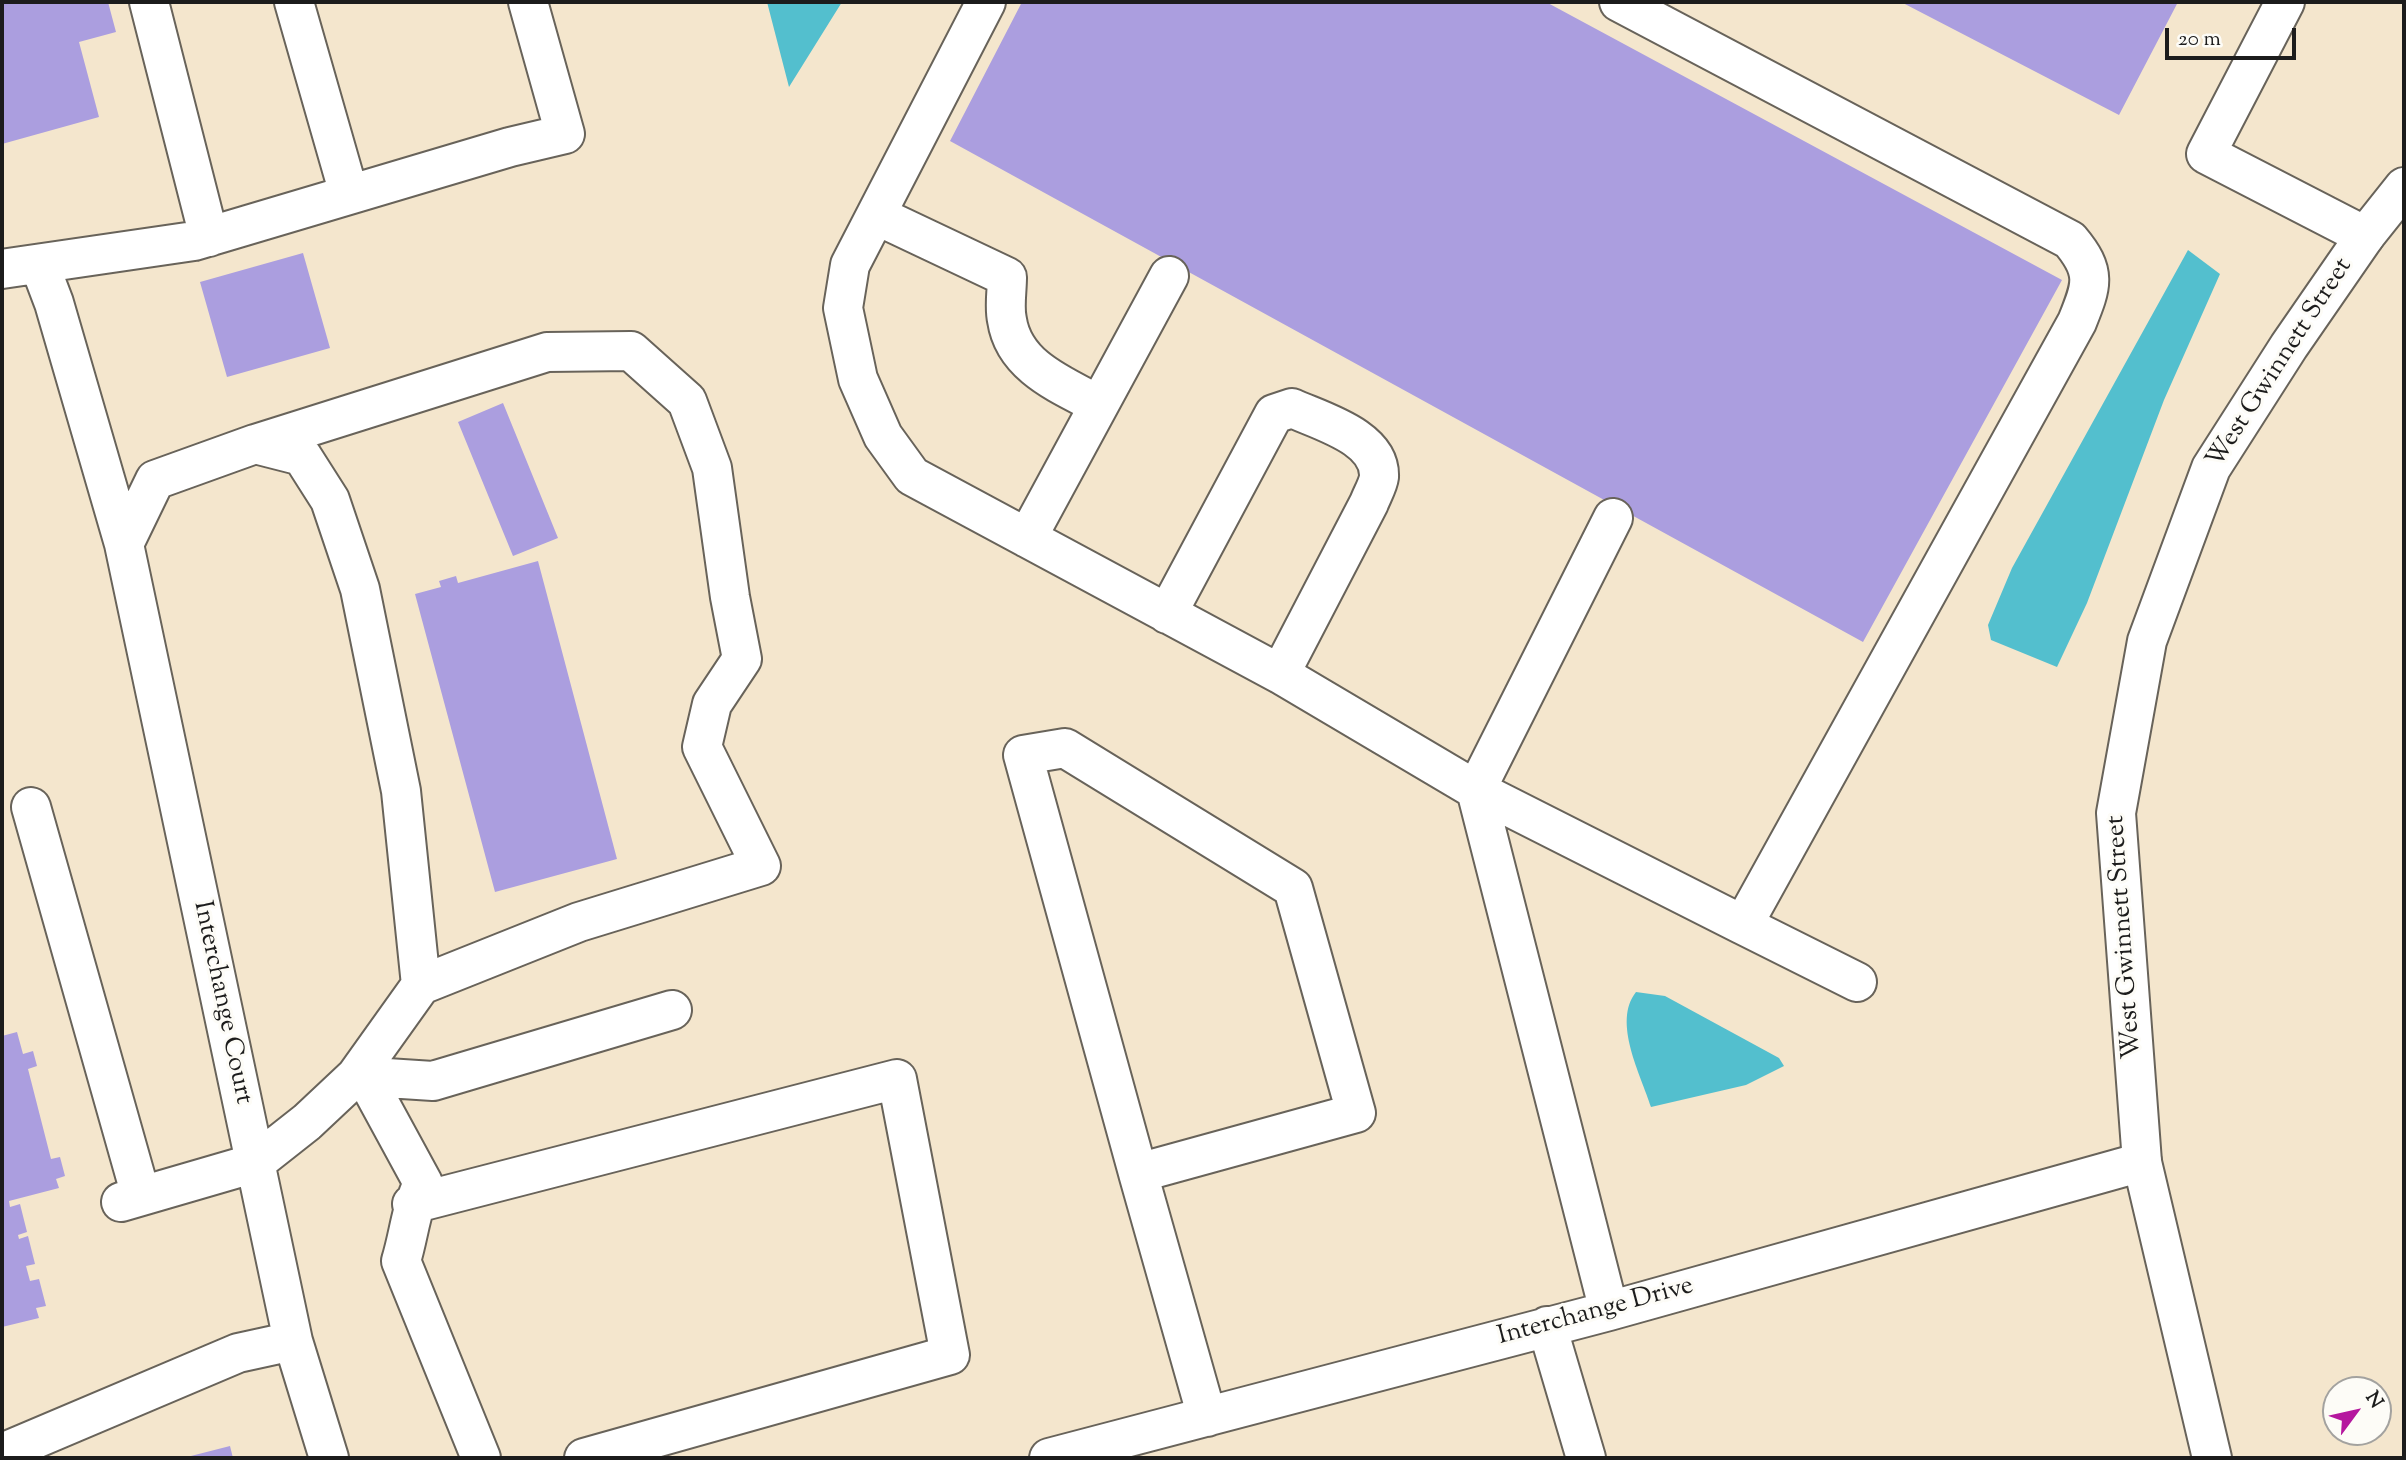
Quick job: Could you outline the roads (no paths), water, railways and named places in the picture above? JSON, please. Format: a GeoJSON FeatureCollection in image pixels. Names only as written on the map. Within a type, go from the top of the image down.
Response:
{"type":"FeatureCollection","features":[{"type":"Feature","properties":{"kind":"street"},"geometry":{"type":"LineString","coordinates":[[149,2],[209,237]]}},
{"type":"Feature","properties":{"kind":"street"},"geometry":{"type":"LineString","coordinates":[[294,2],[349,194]]}},
{"type":"Feature","properties":{"kind":"street"},"geometry":{"type":"LineString","coordinates":[[2,269],[40,266],[209,237],[510,147],[565,134],[528,2]]}},
{"type":"Feature","properties":{"kind":"street"},"geometry":{"type":"LineString","coordinates":[[986,2],[850,265],[843,308],[858,379],[883,436],[912,477],[1280,674],[1476,790],[1857,982]]}},
{"type":"Feature","properties":{"kind":"street"},"geometry":{"type":"LineString","coordinates":[[1619,2],[2070,240],[2087,260],[2091,287],[2077,322],[1743,925]]}},
{"type":"Feature","properties":{"kind":"street"},"geometry":{"type":"LineString","coordinates":[[2285,2],[2206,153],[2365,236]]}},
{"type":"Feature","properties":{"kind":"street","name":"West Gwinnett Street"},"geometry":{"type":"LineString","coordinates":[[2212,1458],[2142,1162],[2116,813],[2147,641],[2211,468],[2289,346],[2365,236],[2404,187]]}},
{"type":"Feature","properties":{"kind":"street"},"geometry":{"type":"LineString","coordinates":[[876,215],[1007,277],[1007,321],[1017,351],[1041,373],[1099,405]]}},
{"type":"Feature","properties":{"kind":"street","name":"Interchange Court"},"geometry":{"type":"LineString","coordinates":[[40,266],[54,303],[124,544],[293,1341],[329,1458]]}},
{"type":"Feature","properties":{"kind":"street"},"geometry":{"type":"LineString","coordinates":[[1027,538],[1169,275]]}},
{"type":"Feature","properties":{"kind":"street"},"geometry":{"type":"LineString","coordinates":[[31,807],[131,1199],[255,1163],[307,1122],[360,1074],[421,985],[579,922],[761,866],[702,747],[712,704],[742,659],[730,597],[712,468],[687,401],[631,351],[547,352],[255,444],[155,480],[124,544]]}},
{"type":"Feature","properties":{"kind":"street"},"geometry":{"type":"LineString","coordinates":[[1167,614],[1274,414],[1292,408],[1362,442],[1376,459],[1379,478],[1280,674]]}},
{"type":"Feature","properties":{"kind":"street"},"geometry":{"type":"LineString","coordinates":[[255,444],[302,456],[330,500],[360,589],[401,791],[421,985]]}},
{"type":"Feature","properties":{"kind":"street"},"geometry":{"type":"LineString","coordinates":[[1609,1311],[1476,790],[1613,518]]}},
{"type":"Feature","properties":{"kind":"street"},"geometry":{"type":"LineString","coordinates":[[1138,1173],[1356,1113],[1293,888],[1065,748],[1023,755],[1138,1173],[1207,1417]]}},
{"type":"Feature","properties":{"kind":"street"},"geometry":{"type":"LineString","coordinates":[[360,1074],[433,1081],[672,1010]]}},
{"type":"Feature","properties":{"kind":"street"},"geometry":{"type":"LineString","coordinates":[[360,1074],[423,1183],[412,1205],[411,1227],[401,1261],[481,1458]]}},
{"type":"Feature","properties":{"kind":"street"},"geometry":{"type":"LineString","coordinates":[[412,1205],[897,1079],[950,1355],[584,1458]]}},
{"type":"Feature","properties":{"kind":"street","name":"Interchange Drive"},"geometry":{"type":"LineString","coordinates":[[1049,1458],[1609,1311],[2142,1162]]}},
{"type":"Feature","properties":{"kind":"street"},"geometry":{"type":"LineString","coordinates":[[1547,1326],[1586,1458]]}},
{"type":"Feature","properties":{"kind":"street"},"geometry":{"type":"LineString","coordinates":[[2,1453],[238,1353],[293,1341]]}},
{"type":"Feature","properties":{"kind":"water"},"geometry":{"type":"Polygon","coordinates":[[[767,2],[842,2],[789,87],[767,2]]]}},
{"type":"Feature","properties":{"kind":"water"},"geometry":{"type":"Polygon","coordinates":[[[2188,250],[2220,274],[2164,400],[2087,603],[2057,667],[1991,640],[1988,625],[2012,568],[2188,250]]]}},
{"type":"Feature","properties":{"kind":"water"},"geometry":{"type":"Polygon","coordinates":[[[1636,992],[1665,996],[1779,1058],[1784,1066],[1746,1085],[1651,1107],[1628,1033],[1629,1004],[1636,992]]]}}]}
